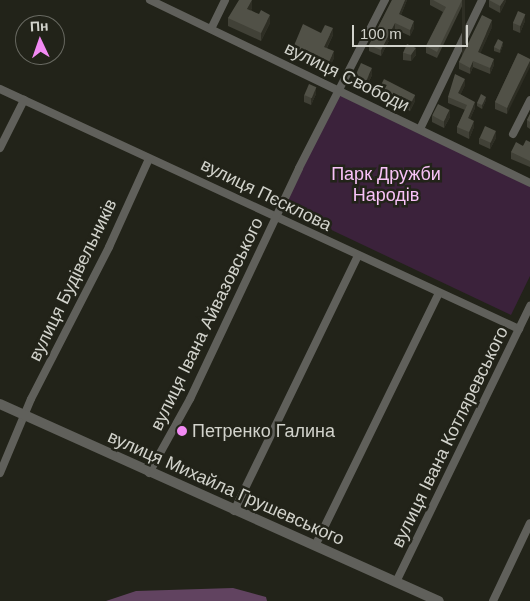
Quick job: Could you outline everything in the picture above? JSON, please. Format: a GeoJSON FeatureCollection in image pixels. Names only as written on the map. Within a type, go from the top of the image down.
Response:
{"type":"FeatureCollection","features":[{"type":"Feature","properties":{"kind":"street","name":"вулиця Свободи"},"geometry":{"type":"LineString","coordinates":[[150,0],[530,183]]}},
{"type":"Feature","properties":{"kind":"street"},"geometry":{"type":"LineString","coordinates":[[211,29],[225,0]]}},
{"type":"Feature","properties":{"kind":"street","name":"вулиця Івана Айвазовського"},"geometry":{"type":"LineString","coordinates":[[149,472],[190,399],[339,90],[385,0]]}},
{"type":"Feature","properties":{"kind":"street"},"geometry":{"type":"LineString","coordinates":[[420,130],[482,0]]}},
{"type":"Feature","properties":{"kind":"street","name":"вулиця Пєсклова"},"geometry":{"type":"LineString","coordinates":[[0,89],[149,159],[278,215],[358,256],[519,329]]}},
{"type":"Feature","properties":{"kind":"street"},"geometry":{"type":"LineString","coordinates":[[0,148],[24,100]]}},
{"type":"Feature","properties":{"kind":"street"},"geometry":{"type":"LineString","coordinates":[[513,134],[530,100]]}},
{"type":"Feature","properties":{"kind":"street","name":"вулиця Будівельників"},"geometry":{"type":"LineString","coordinates":[[0,473],[24,415],[109,247],[149,159]]}},
{"type":"Feature","properties":{"kind":"street"},"geometry":{"type":"LineString","coordinates":[[234,511],[358,256]]}},
{"type":"Feature","properties":{"kind":"street"},"geometry":{"type":"LineString","coordinates":[[315,546],[439,293]]}},
{"type":"Feature","properties":{"kind":"street","name":"вулиця Івана Котляревського"},"geometry":{"type":"LineString","coordinates":[[397,580],[530,306]]}},
{"type":"Feature","properties":{"kind":"street","name":"вулиця Михайла Грушевського"},"geometry":{"type":"LineString","coordinates":[[0,404],[234,511],[397,580],[439,601]]}},
{"type":"Feature","properties":{"kind":"street"},"geometry":{"type":"LineString","coordinates":[[493,601],[530,523]]}},
{"type":"Feature","properties":{"kind":"green space","name":"Парк Дружби Народів"},"geometry":{"type":"Polygon","coordinates":[[[340,92],[530,183],[530,276],[511,315],[283,207],[340,92]]]}},
{"type":"Feature","properties":{"kind":"shaded area"},"geometry":{"type":"Polygon","coordinates":[[[233,588],[266,597],[267,601],[106,601],[136,591],[233,588]]]}},
{"type":"Feature","properties":{"kind":"building"},"geometry":{"type":"Polygon","coordinates":[[[239,0],[252,0],[247,9],[259,14],[261,10],[270,15],[261,33],[228,18],[239,0]]]}},
{"type":"Feature","properties":{"kind":"building"},"geometry":{"type":"Polygon","coordinates":[[[392,0],[405,0],[399,14],[414,21],[410,30],[395,23],[381,50],[369,45],[392,0]]]}},
{"type":"Feature","properties":{"kind":"building"},"geometry":{"type":"Polygon","coordinates":[[[433,0],[462,0],[437,52],[426,46],[446,7],[433,0]]]}},
{"type":"Feature","properties":{"kind":"building"},"geometry":{"type":"Polygon","coordinates":[[[489,0],[504,0],[500,6],[489,0]]]}},
{"type":"Feature","properties":{"kind":"building"},"geometry":{"type":"Polygon","coordinates":[[[518,11],[525,14],[520,26],[513,23],[518,11]]]}},
{"type":"Feature","properties":{"kind":"building"},"geometry":{"type":"Polygon","coordinates":[[[482,15],[492,20],[478,52],[494,59],[490,68],[473,61],[470,68],[459,62],[482,15]]]}},
{"type":"Feature","properties":{"kind":"building"},"geometry":{"type":"Polygon","coordinates":[[[303,24],[321,33],[325,25],[333,28],[324,47],[334,51],[328,64],[293,48],[303,24]]]}},
{"type":"Feature","properties":{"kind":"building"},"geometry":{"type":"Polygon","coordinates":[[[498,39],[503,42],[500,50],[494,47],[498,39]]]}},
{"type":"Feature","properties":{"kind":"building"},"geometry":{"type":"Polygon","coordinates":[[[407,44],[416,48],[411,55],[403,53],[407,44]]]}},
{"type":"Feature","properties":{"kind":"building"},"geometry":{"type":"Polygon","coordinates":[[[518,53],[530,59],[530,61],[507,108],[495,102],[518,53]]]}},
{"type":"Feature","properties":{"kind":"building"},"geometry":{"type":"Polygon","coordinates":[[[361,63],[372,68],[366,82],[355,77],[361,63]]]}},
{"type":"Feature","properties":{"kind":"building"},"geometry":{"type":"Polygon","coordinates":[[[455,74],[465,79],[458,93],[475,102],[468,118],[474,121],[469,132],[457,127],[467,105],[448,97],[455,74]]]}},
{"type":"Feature","properties":{"kind":"building"},"geometry":{"type":"Polygon","coordinates":[[[384,79],[415,95],[411,104],[379,88],[384,79]]]}},
{"type":"Feature","properties":{"kind":"building"},"geometry":{"type":"Polygon","coordinates":[[[309,84],[316,87],[312,98],[304,95],[309,84]]]}},
{"type":"Feature","properties":{"kind":"building"},"geometry":{"type":"Polygon","coordinates":[[[481,94],[486,97],[482,105],[477,103],[481,94]]]}},
{"type":"Feature","properties":{"kind":"building"},"geometry":{"type":"Polygon","coordinates":[[[438,104],[450,110],[444,121],[432,116],[438,104]]]}},
{"type":"Feature","properties":{"kind":"building"},"geometry":{"type":"Polygon","coordinates":[[[485,126],[496,131],[491,143],[480,138],[485,126]]]}},
{"type":"Feature","properties":{"kind":"building"},"geometry":{"type":"Polygon","coordinates":[[[526,140],[530,142],[530,161],[511,152],[516,142],[523,146],[526,140]]]}},
{"type":"Feature","properties":{"kind":"place","name":"Петренко Галина"},"geometry":{"type":"Point","coordinates":[182,431]}}]}
